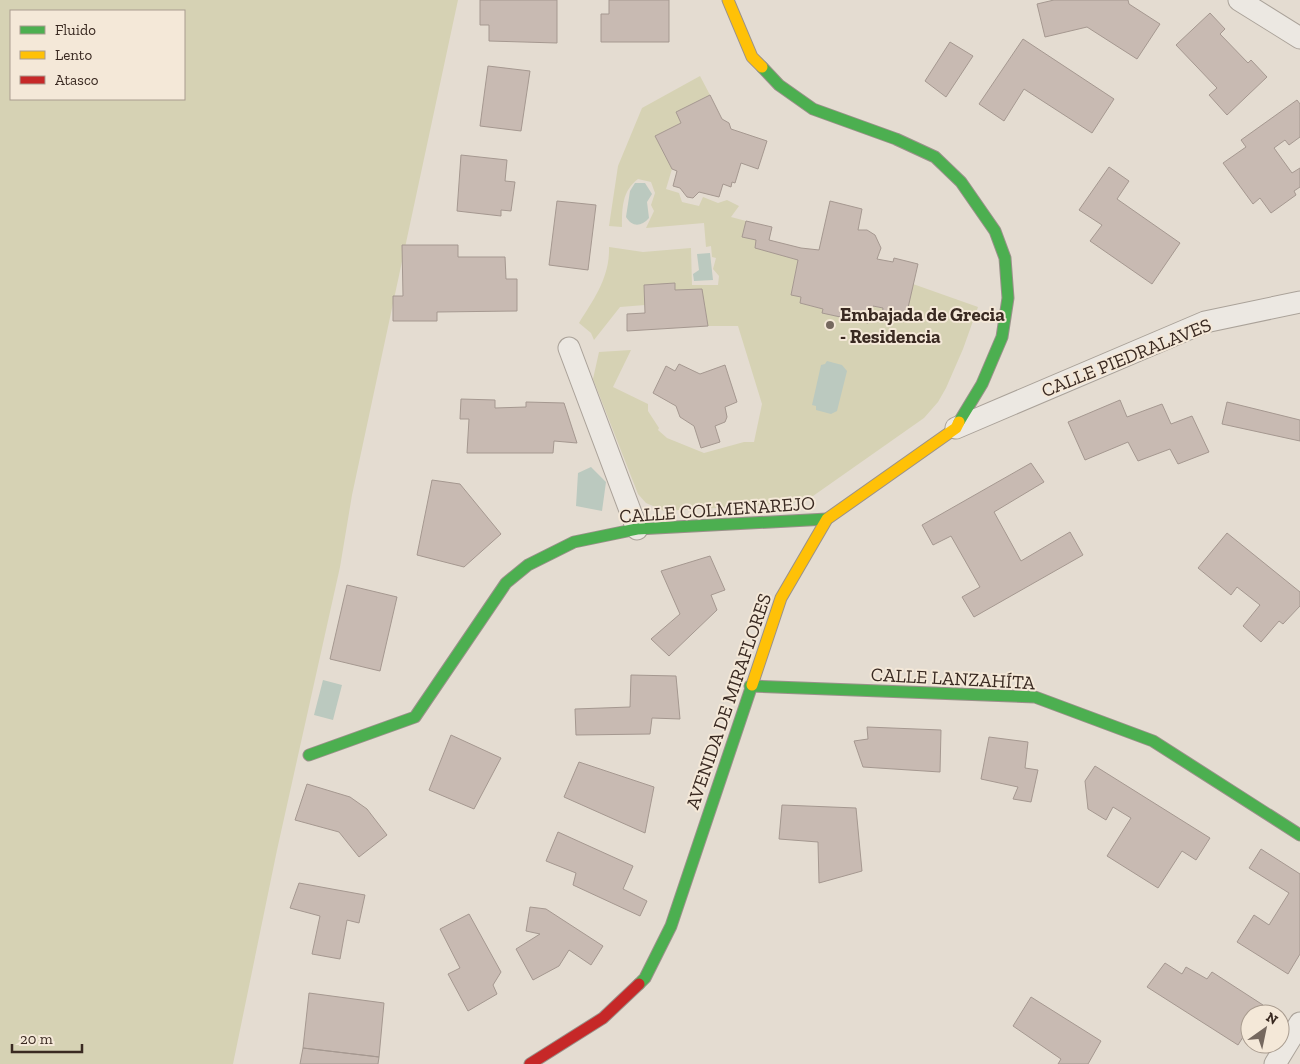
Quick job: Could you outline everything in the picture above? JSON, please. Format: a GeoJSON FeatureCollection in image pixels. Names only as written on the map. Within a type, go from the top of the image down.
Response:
{"type":"FeatureCollection","features":[{"type":"Feature","properties":{"kind":"street","name":"AVENIDA DE MIRAFLORES"},"geometry":{"type":"LineString","coordinates":[[530,1064],[603,1018],[645,978],[671,926],[781,598],[827,519],[956,428],[982,384],[1002,338],[1008,298],[1005,258],[995,231],[961,182],[935,157],[896,139],[813,109],[778,85],[752,56],[728,0]]}},
{"type":"Feature","properties":{"kind":"street"},"geometry":{"type":"LineString","coordinates":[[1239,0],[1300,38]]}},
{"type":"Feature","properties":{"kind":"street","name":"CALLE PIEDRALAVES"},"geometry":{"type":"LineString","coordinates":[[956,428],[1205,322],[1300,302]]}},
{"type":"Feature","properties":{"kind":"street"},"geometry":{"type":"LineString","coordinates":[[569,348],[637,528]]}},
{"type":"Feature","properties":{"kind":"street","name":"CALLE COLMENAREJO"},"geometry":{"type":"LineString","coordinates":[[309,755],[415,717],[506,583],[528,566],[574,542],[637,528],[827,519]]}},
{"type":"Feature","properties":{"kind":"street","name":"CALLE LANZAHÍTA"},"geometry":{"type":"LineString","coordinates":[[750,686],[1035,697],[1153,741],[1300,836]]}},
{"type":"Feature","properties":{"kind":"street"},"geometry":{"type":"LineString","coordinates":[[1275,1064],[1300,1023]]}},
{"type":"Feature","properties":{"kind":"shaded area"},"geometry":{"type":"Polygon","coordinates":[[[0,0],[458,0],[352,495],[340,567],[277,850],[233,1064],[0,1064],[0,0]]]}},
{"type":"Feature","properties":{"kind":"shaded area"},"geometry":{"type":"Polygon","coordinates":[[[700,76],[710,95],[676,112],[681,123],[655,136],[672,169],[666,189],[679,193],[682,202],[699,206],[703,197],[718,203],[727,200],[739,206],[731,217],[746,221],[742,237],[756,240],[755,248],[798,260],[791,294],[801,297],[800,303],[823,309],[823,313],[867,323],[873,306],[883,308],[882,316],[905,321],[913,284],[978,307],[946,388],[938,402],[924,418],[813,496],[793,503],[791,496],[768,505],[664,511],[646,503],[638,494],[593,379],[599,352],[631,350],[613,387],[648,404],[648,411],[659,428],[658,430],[667,438],[704,453],[744,442],[754,442],[762,404],[738,326],[708,326],[702,290],[675,290],[674,283],[644,286],[645,305],[620,307],[594,340],[591,333],[579,323],[604,278],[609,258],[609,247],[643,252],[691,248],[692,285],[718,285],[719,276],[713,269],[716,258],[712,257],[711,246],[706,247],[704,223],[646,228],[654,211],[651,205],[655,193],[651,182],[638,179],[633,184],[624,200],[622,227],[609,226],[618,166],[642,108],[700,76]]]}},
{"type":"Feature","properties":{"kind":"shaded area"},"geometry":{"type":"Polygon","coordinates":[[[635,183],[645,183],[652,194],[647,202],[649,218],[637,225],[631,223],[626,217],[630,191],[635,183]]]}},
{"type":"Feature","properties":{"kind":"shaded area"},"geometry":{"type":"Polygon","coordinates":[[[710,253],[713,280],[694,281],[693,274],[699,270],[697,254],[710,253]]]}},
{"type":"Feature","properties":{"kind":"shaded area"},"geometry":{"type":"Polygon","coordinates":[[[827,361],[842,365],[847,371],[837,411],[831,414],[816,410],[816,406],[812,405],[821,365],[827,361]]]}},
{"type":"Feature","properties":{"kind":"shaded area"},"geometry":{"type":"Polygon","coordinates":[[[591,467],[606,482],[602,511],[576,506],[578,473],[591,467]]]}},
{"type":"Feature","properties":{"kind":"shaded area"},"geometry":{"type":"Polygon","coordinates":[[[323,680],[342,685],[333,720],[314,715],[323,680]]]}},
{"type":"Feature","properties":{"kind":"building"},"geometry":{"type":"Polygon","coordinates":[[[480,0],[557,0],[557,43],[489,41],[489,25],[480,25],[480,0]]]}},
{"type":"Feature","properties":{"kind":"building"},"geometry":{"type":"Polygon","coordinates":[[[609,0],[669,0],[669,42],[601,42],[601,14],[609,14],[609,0]]]}},
{"type":"Feature","properties":{"kind":"building"},"geometry":{"type":"Polygon","coordinates":[[[1054,0],[1128,0],[1129,4],[1160,24],[1137,59],[1087,27],[1045,37],[1037,4],[1054,0]]]}},
{"type":"Feature","properties":{"kind":"building"},"geometry":{"type":"Polygon","coordinates":[[[1210,13],[1225,29],[1220,34],[1248,63],[1251,60],[1267,77],[1227,115],[1209,95],[1217,88],[1176,45],[1210,13]]]}},
{"type":"Feature","properties":{"kind":"building"},"geometry":{"type":"Polygon","coordinates":[[[1023,39],[1114,99],[1092,133],[1024,89],[1004,121],[979,104],[1023,39]]]}},
{"type":"Feature","properties":{"kind":"building"},"geometry":{"type":"Polygon","coordinates":[[[950,42],[973,56],[946,97],[925,81],[950,42]]]}},
{"type":"Feature","properties":{"kind":"building"},"geometry":{"type":"Polygon","coordinates":[[[488,66],[530,71],[521,131],[480,126],[488,66]]]}},
{"type":"Feature","properties":{"kind":"building"},"geometry":{"type":"Polygon","coordinates":[[[710,95],[722,119],[729,123],[731,129],[767,141],[758,169],[741,163],[735,183],[732,182],[731,187],[723,184],[719,197],[699,192],[693,198],[687,197],[680,188],[673,186],[677,171],[672,169],[655,136],[681,123],[676,112],[710,95]]]}},
{"type":"Feature","properties":{"kind":"building"},"geometry":{"type":"Polygon","coordinates":[[[1297,100],[1300,104],[1300,137],[1289,145],[1285,140],[1274,148],[1292,173],[1300,168],[1300,187],[1294,191],[1296,195],[1271,213],[1260,198],[1253,204],[1223,163],[1246,147],[1241,140],[1297,100]]]}},
{"type":"Feature","properties":{"kind":"building"},"geometry":{"type":"Polygon","coordinates":[[[461,155],[507,160],[505,181],[515,182],[511,211],[501,210],[501,216],[457,211],[461,155]]]}},
{"type":"Feature","properties":{"kind":"building"},"geometry":{"type":"Polygon","coordinates":[[[1109,167],[1129,181],[1117,199],[1180,243],[1152,284],[1090,241],[1102,225],[1079,210],[1109,167]]]}},
{"type":"Feature","properties":{"kind":"building"},"geometry":{"type":"Polygon","coordinates":[[[557,201],[596,205],[588,270],[549,265],[557,201]]]}},
{"type":"Feature","properties":{"kind":"building"},"geometry":{"type":"Polygon","coordinates":[[[830,201],[862,209],[858,230],[867,230],[875,235],[881,248],[877,259],[893,262],[894,258],[918,264],[905,321],[882,316],[883,308],[873,306],[868,323],[822,313],[823,309],[800,303],[801,297],[791,295],[798,260],[755,248],[756,240],[742,237],[746,221],[772,227],[769,240],[801,248],[819,250],[830,201]]]}},
{"type":"Feature","properties":{"kind":"building"},"geometry":{"type":"Polygon","coordinates":[[[402,245],[458,245],[458,257],[505,257],[506,279],[517,279],[517,311],[437,312],[437,321],[393,321],[393,296],[403,296],[402,245]]]}},
{"type":"Feature","properties":{"kind":"building"},"geometry":{"type":"Polygon","coordinates":[[[675,283],[675,290],[702,289],[708,326],[627,331],[627,314],[645,313],[644,285],[675,283]]]}},
{"type":"Feature","properties":{"kind":"building"},"geometry":{"type":"Polygon","coordinates":[[[679,364],[700,374],[725,365],[737,402],[725,407],[727,417],[725,422],[715,426],[720,442],[701,448],[694,426],[680,417],[676,406],[653,393],[666,366],[675,371],[679,364]]]}},
{"type":"Feature","properties":{"kind":"building"},"geometry":{"type":"Polygon","coordinates":[[[461,399],[495,400],[495,408],[526,407],[526,402],[564,403],[577,443],[554,441],[553,453],[467,453],[469,419],[460,419],[461,399]]]}},
{"type":"Feature","properties":{"kind":"building"},"geometry":{"type":"Polygon","coordinates":[[[1120,400],[1127,417],[1162,404],[1171,424],[1192,416],[1209,452],[1178,464],[1170,449],[1138,461],[1128,442],[1085,460],[1068,422],[1120,400]]]}},
{"type":"Feature","properties":{"kind":"building"},"geometry":{"type":"Polygon","coordinates":[[[1227,402],[1300,420],[1300,441],[1222,424],[1227,402]]]}},
{"type":"Feature","properties":{"kind":"building"},"geometry":{"type":"Polygon","coordinates":[[[1031,463],[1044,482],[994,512],[1021,561],[1070,532],[1083,555],[974,617],[962,597],[980,587],[951,536],[933,545],[922,525],[1031,463]]]}},
{"type":"Feature","properties":{"kind":"building"},"geometry":{"type":"Polygon","coordinates":[[[432,480],[460,484],[501,534],[464,567],[417,555],[432,480]]]}},
{"type":"Feature","properties":{"kind":"building"},"geometry":{"type":"Polygon","coordinates":[[[1227,533],[1300,592],[1300,606],[1283,624],[1279,621],[1261,642],[1243,626],[1260,605],[1237,587],[1231,595],[1198,568],[1227,533]]]}},
{"type":"Feature","properties":{"kind":"building"},"geometry":{"type":"Polygon","coordinates":[[[710,556],[725,590],[711,595],[717,610],[669,656],[651,639],[680,614],[661,571],[710,556]]]}},
{"type":"Feature","properties":{"kind":"building"},"geometry":{"type":"Polygon","coordinates":[[[347,585],[397,597],[380,671],[330,659],[347,585]]]}},
{"type":"Feature","properties":{"kind":"building"},"geometry":{"type":"Polygon","coordinates":[[[631,675],[676,676],[680,719],[652,718],[650,734],[576,735],[575,709],[630,707],[631,675]]]}},
{"type":"Feature","properties":{"kind":"building"},"geometry":{"type":"Polygon","coordinates":[[[867,727],[941,730],[940,772],[863,767],[854,741],[868,739],[867,727]]]}},
{"type":"Feature","properties":{"kind":"building"},"geometry":{"type":"Polygon","coordinates":[[[451,735],[501,758],[474,809],[429,790],[451,735]]]}},
{"type":"Feature","properties":{"kind":"building"},"geometry":{"type":"Polygon","coordinates":[[[989,737],[1028,742],[1025,768],[1038,770],[1031,802],[1013,799],[1018,787],[981,779],[989,737]]]}},
{"type":"Feature","properties":{"kind":"building"},"geometry":{"type":"Polygon","coordinates":[[[579,762],[654,787],[645,833],[564,797],[579,762]]]}},
{"type":"Feature","properties":{"kind":"building"},"geometry":{"type":"Polygon","coordinates":[[[1095,766],[1210,838],[1196,860],[1182,851],[1158,888],[1107,856],[1131,818],[1113,807],[1106,820],[1088,809],[1085,781],[1095,766]]]}},
{"type":"Feature","properties":{"kind":"building"},"geometry":{"type":"Polygon","coordinates":[[[307,784],[350,797],[367,809],[387,835],[359,857],[339,832],[295,820],[307,784]]]}},
{"type":"Feature","properties":{"kind":"building"},"geometry":{"type":"Polygon","coordinates":[[[782,805],[856,808],[862,871],[819,883],[818,842],[779,839],[782,805]]]}},
{"type":"Feature","properties":{"kind":"building"},"geometry":{"type":"Polygon","coordinates":[[[558,832],[633,866],[623,889],[647,901],[640,916],[573,885],[576,873],[546,861],[558,832]]]}},
{"type":"Feature","properties":{"kind":"building"},"geometry":{"type":"Polygon","coordinates":[[[1261,849],[1300,874],[1300,954],[1288,974],[1237,942],[1254,915],[1269,925],[1289,893],[1249,868],[1261,849]]]}},
{"type":"Feature","properties":{"kind":"building"},"geometry":{"type":"Polygon","coordinates":[[[299,883],[365,895],[359,923],[347,920],[340,959],[312,954],[320,916],[290,908],[299,883]]]}},
{"type":"Feature","properties":{"kind":"building"},"geometry":{"type":"Polygon","coordinates":[[[530,907],[546,909],[603,946],[591,965],[569,950],[559,966],[533,980],[516,949],[540,934],[526,931],[530,907]]]}},
{"type":"Feature","properties":{"kind":"building"},"geometry":{"type":"Polygon","coordinates":[[[469,914],[501,972],[493,985],[497,994],[468,1011],[448,974],[460,968],[440,929],[469,914]]]}},
{"type":"Feature","properties":{"kind":"building"},"geometry":{"type":"Polygon","coordinates":[[[1165,963],[1182,974],[1186,967],[1207,979],[1212,972],[1261,1004],[1240,1004],[1240,1042],[1238,1045],[1147,987],[1165,963]]]}},
{"type":"Feature","properties":{"kind":"building"},"geometry":{"type":"Polygon","coordinates":[[[309,993],[384,1003],[379,1057],[303,1048],[309,993]]]}},
{"type":"Feature","properties":{"kind":"building"},"geometry":{"type":"Polygon","coordinates":[[[1031,997],[1101,1041],[1088,1064],[1058,1064],[1061,1059],[1013,1026],[1031,997]]]}},
{"type":"Feature","properties":{"kind":"building"},"geometry":{"type":"Polygon","coordinates":[[[303,1048],[379,1057],[378,1064],[300,1064],[303,1048]]]}},
{"type":"Feature","properties":{"kind":"traffic: fast"},"geometry":{"type":"LineString","coordinates":[[762,67],[779,85],[813,109],[896,139],[935,157],[961,182],[995,231],[1005,258],[1008,298],[1002,337],[982,384],[959,422]]}},
{"type":"Feature","properties":{"kind":"traffic: fast"},"geometry":{"type":"LineString","coordinates":[[309,755],[415,717],[506,583],[528,565],[574,542],[637,529],[827,519]]}},
{"type":"Feature","properties":{"kind":"traffic: fast"},"geometry":{"type":"LineString","coordinates":[[639,984],[645,978],[671,926],[752,685]]}},
{"type":"Feature","properties":{"kind":"traffic: fast"},"geometry":{"type":"LineString","coordinates":[[750,686],[1035,697],[1153,741],[1300,835]]}},
{"type":"Feature","properties":{"kind":"traffic: slow"},"geometry":{"type":"LineString","coordinates":[[728,0],[752,57],[762,67]]}},
{"type":"Feature","properties":{"kind":"traffic: slow"},"geometry":{"type":"LineString","coordinates":[[752,685],[781,598],[827,519],[956,428],[959,422]]}},
{"type":"Feature","properties":{"kind":"traffic: jam"},"geometry":{"type":"LineString","coordinates":[[530,1064],[603,1018],[639,984]]}},
{"type":"Feature","properties":{"kind":"place","name":"Embajada de Grecia - Residencia"},"geometry":{"type":"Point","coordinates":[830,325]}}]}
